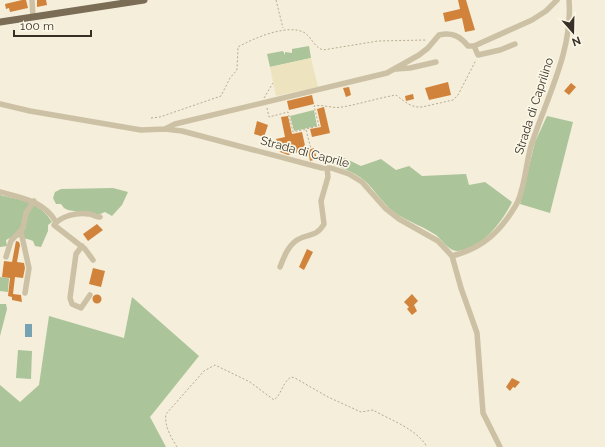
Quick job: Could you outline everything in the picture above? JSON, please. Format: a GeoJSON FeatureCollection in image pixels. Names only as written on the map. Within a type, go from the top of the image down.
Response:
{"type":"FeatureCollection","features":[{"type":"Feature","properties":{"kind":"main road"},"geometry":{"type":"LineString","coordinates":[[0,22],[117,2],[144,0]]}},
{"type":"Feature","properties":{"kind":"street"},"geometry":{"type":"LineString","coordinates":[[32,0],[34,17]]}},
{"type":"Feature","properties":{"kind":"street"},"geometry":{"type":"LineString","coordinates":[[165,129],[175,124],[387,73],[424,51],[439,35],[455,34],[462,38],[468,46],[474,46],[532,20],[546,11],[557,0]]}},
{"type":"Feature","properties":{"kind":"street","name":"Strada di Caprilino"},"geometry":{"type":"LineString","coordinates":[[452,256],[464,253],[484,243],[494,234],[517,203],[532,143],[546,109],[560,64],[567,28],[569,0]]}},
{"type":"Feature","properties":{"kind":"street"},"geometry":{"type":"LineString","coordinates":[[474,46],[478,54],[500,50],[514,44]]}},
{"type":"Feature","properties":{"kind":"street"},"geometry":{"type":"LineString","coordinates":[[396,69],[410,68],[436,62]]}},
{"type":"Feature","properties":{"kind":"street","name":"Strada di Caprile"},"geometry":{"type":"LineString","coordinates":[[0,104],[30,111],[141,130],[165,129],[327,168],[349,174],[362,182],[385,208],[399,219],[438,241],[452,256],[461,288],[477,333],[483,413],[500,447]]}},
{"type":"Feature","properties":{"kind":"street"},"geometry":{"type":"LineString","coordinates":[[280,267],[293,244],[299,238],[317,233],[324,224],[321,201],[328,177],[327,168]]}},
{"type":"Feature","properties":{"kind":"street"},"geometry":{"type":"LineString","coordinates":[[0,192],[34,201],[52,215],[56,222],[54,226],[82,246],[93,260]]}},
{"type":"Feature","properties":{"kind":"street"},"geometry":{"type":"LineString","coordinates":[[25,293],[29,268],[21,232],[26,213],[34,201]]}},
{"type":"Feature","properties":{"kind":"street"},"geometry":{"type":"LineString","coordinates":[[56,222],[63,218],[77,214],[88,214],[100,218]]}},
{"type":"Feature","properties":{"kind":"street"},"geometry":{"type":"LineString","coordinates":[[6,257],[11,241],[15,235],[21,232]]}},
{"type":"Feature","properties":{"kind":"street"},"geometry":{"type":"LineString","coordinates":[[82,246],[76,254],[70,298],[72,304],[81,308],[90,295]]}},
{"type":"Feature","properties":{"kind":"path"},"geometry":{"type":"LineString","coordinates":[[276,0],[283,29]]}},
{"type":"Feature","properties":{"kind":"path"},"geometry":{"type":"LineString","coordinates":[[151,118],[160,117],[221,96],[230,78],[237,70],[238,47],[283,29],[300,31],[306,34],[318,48],[323,50],[378,41],[434,39]]}},
{"type":"Feature","properties":{"kind":"path"},"geometry":{"type":"LineString","coordinates":[[274,83],[263,103],[269,117],[288,112],[293,132],[319,126],[314,106],[323,104],[331,108],[341,107],[396,94],[403,102],[417,108],[453,100],[458,95],[478,54]]}},
{"type":"Feature","properties":{"kind":"path"},"geometry":{"type":"LineString","coordinates":[[306,129],[311,149]]}},
{"type":"Feature","properties":{"kind":"path"},"geometry":{"type":"LineString","coordinates":[[177,447],[170,436],[165,420],[166,414],[204,371],[215,365],[250,382],[274,400],[285,382],[291,377],[295,378],[328,397],[361,412],[373,410],[411,432],[424,442],[427,447]]}},
{"type":"Feature","properties":{"kind":"green space"},"geometry":{"type":"Polygon","coordinates":[[[309,46],[311,58],[270,67],[267,54],[283,51],[285,55],[285,52],[292,53],[292,49],[309,46]]]}},
{"type":"Feature","properties":{"kind":"green space"},"geometry":{"type":"Polygon","coordinates":[[[314,110],[317,126],[294,131],[290,116],[314,110]]]}},
{"type":"Feature","properties":{"kind":"green space"},"geometry":{"type":"Polygon","coordinates":[[[547,116],[573,122],[550,213],[520,204],[535,142],[547,116]]]}},
{"type":"Feature","properties":{"kind":"green space"},"geometry":{"type":"Polygon","coordinates":[[[338,155],[361,166],[381,159],[396,170],[409,166],[422,176],[466,174],[469,185],[485,182],[512,202],[497,226],[483,240],[474,246],[454,251],[427,229],[398,215],[384,203],[360,177],[348,170],[331,164],[338,155]]]}},
{"type":"Feature","properties":{"kind":"green space"},"geometry":{"type":"Polygon","coordinates":[[[113,188],[128,192],[122,205],[112,216],[105,212],[98,215],[68,210],[61,204],[56,204],[53,198],[55,192],[61,189],[113,188]]]}},
{"type":"Feature","properties":{"kind":"green space"},"geometry":{"type":"Polygon","coordinates":[[[0,195],[29,203],[42,210],[47,215],[52,222],[48,225],[48,231],[41,247],[35,246],[33,241],[16,237],[6,240],[7,246],[0,247],[0,195]]]}},
{"type":"Feature","properties":{"kind":"green space"},"geometry":{"type":"Polygon","coordinates":[[[0,277],[9,278],[8,292],[0,291],[0,277]]]}},
{"type":"Feature","properties":{"kind":"green space"},"geometry":{"type":"Polygon","coordinates":[[[132,297],[199,356],[150,417],[166,447],[0,447],[0,385],[20,402],[39,385],[49,316],[124,338],[132,297]]]}},
{"type":"Feature","properties":{"kind":"green space"},"geometry":{"type":"Polygon","coordinates":[[[0,304],[6,304],[7,309],[0,336],[0,304]]]}},
{"type":"Feature","properties":{"kind":"green space"},"geometry":{"type":"Polygon","coordinates":[[[18,350],[32,351],[31,379],[16,378],[18,350]]]}},
{"type":"Feature","properties":{"kind":"shaded area"},"geometry":{"type":"Polygon","coordinates":[[[311,58],[318,87],[276,96],[270,67],[311,58]]]}},
{"type":"Feature","properties":{"kind":"water"},"geometry":{"type":"Polygon","coordinates":[[[25,324],[32,324],[32,337],[25,337],[25,324]]]}},
{"type":"Feature","properties":{"kind":"building"},"geometry":{"type":"Polygon","coordinates":[[[26,0],[28,8],[10,12],[9,8],[6,9],[5,4],[26,0]]]}},
{"type":"Feature","properties":{"kind":"building"},"geometry":{"type":"Polygon","coordinates":[[[37,0],[46,0],[47,5],[37,7],[37,0]]]}},
{"type":"Feature","properties":{"kind":"building"},"geometry":{"type":"Polygon","coordinates":[[[458,0],[466,0],[475,30],[465,32],[462,18],[445,22],[443,13],[460,9],[458,0]]]}},
{"type":"Feature","properties":{"kind":"building"},"geometry":{"type":"Polygon","coordinates":[[[448,82],[451,95],[429,100],[425,88],[448,82]]]}},
{"type":"Feature","properties":{"kind":"building"},"geometry":{"type":"Polygon","coordinates":[[[571,83],[576,87],[569,95],[564,91],[571,83]]]}},
{"type":"Feature","properties":{"kind":"building"},"geometry":{"type":"Polygon","coordinates":[[[349,87],[351,95],[346,97],[343,88],[349,87]]]}},
{"type":"Feature","properties":{"kind":"building"},"geometry":{"type":"Polygon","coordinates":[[[413,94],[414,99],[406,101],[405,96],[413,94]]]}},
{"type":"Feature","properties":{"kind":"building"},"geometry":{"type":"Polygon","coordinates":[[[312,95],[314,104],[289,110],[287,101],[312,95]]]}},
{"type":"Feature","properties":{"kind":"building"},"geometry":{"type":"Polygon","coordinates":[[[324,107],[330,133],[312,137],[310,129],[321,127],[317,109],[324,107]]]}},
{"type":"Feature","properties":{"kind":"building"},"geometry":{"type":"Polygon","coordinates":[[[288,116],[292,134],[302,132],[306,150],[288,155],[280,152],[276,139],[285,137],[281,117],[288,116]]]}},
{"type":"Feature","properties":{"kind":"building"},"geometry":{"type":"Polygon","coordinates":[[[257,121],[268,125],[264,137],[254,134],[257,121]]]}},
{"type":"Feature","properties":{"kind":"building"},"geometry":{"type":"Polygon","coordinates":[[[314,148],[317,159],[310,161],[308,150],[314,148]]]}},
{"type":"Feature","properties":{"kind":"building"},"geometry":{"type":"Polygon","coordinates":[[[97,224],[103,230],[88,241],[83,234],[97,224]]]}},
{"type":"Feature","properties":{"kind":"building"},"geometry":{"type":"Polygon","coordinates":[[[16,241],[19,242],[20,245],[17,262],[24,263],[25,268],[23,278],[15,277],[13,294],[21,295],[22,302],[12,300],[12,297],[8,296],[10,278],[2,277],[4,261],[12,262],[16,241]]]}},
{"type":"Feature","properties":{"kind":"building"},"geometry":{"type":"Polygon","coordinates":[[[307,249],[313,252],[304,270],[299,267],[307,249]]]}},
{"type":"Feature","properties":{"kind":"building"},"geometry":{"type":"Polygon","coordinates":[[[93,268],[105,271],[101,287],[89,284],[93,268]]]}},
{"type":"Feature","properties":{"kind":"building"},"geometry":{"type":"Polygon","coordinates":[[[97,294],[102,299],[97,304],[92,299],[97,294]]]}},
{"type":"Feature","properties":{"kind":"building"},"geometry":{"type":"Polygon","coordinates":[[[412,294],[418,301],[414,305],[417,311],[412,315],[407,309],[409,307],[404,302],[412,294]]]}},
{"type":"Feature","properties":{"kind":"building"},"geometry":{"type":"Polygon","coordinates":[[[512,378],[520,382],[510,391],[506,387],[512,378]]]}}]}
